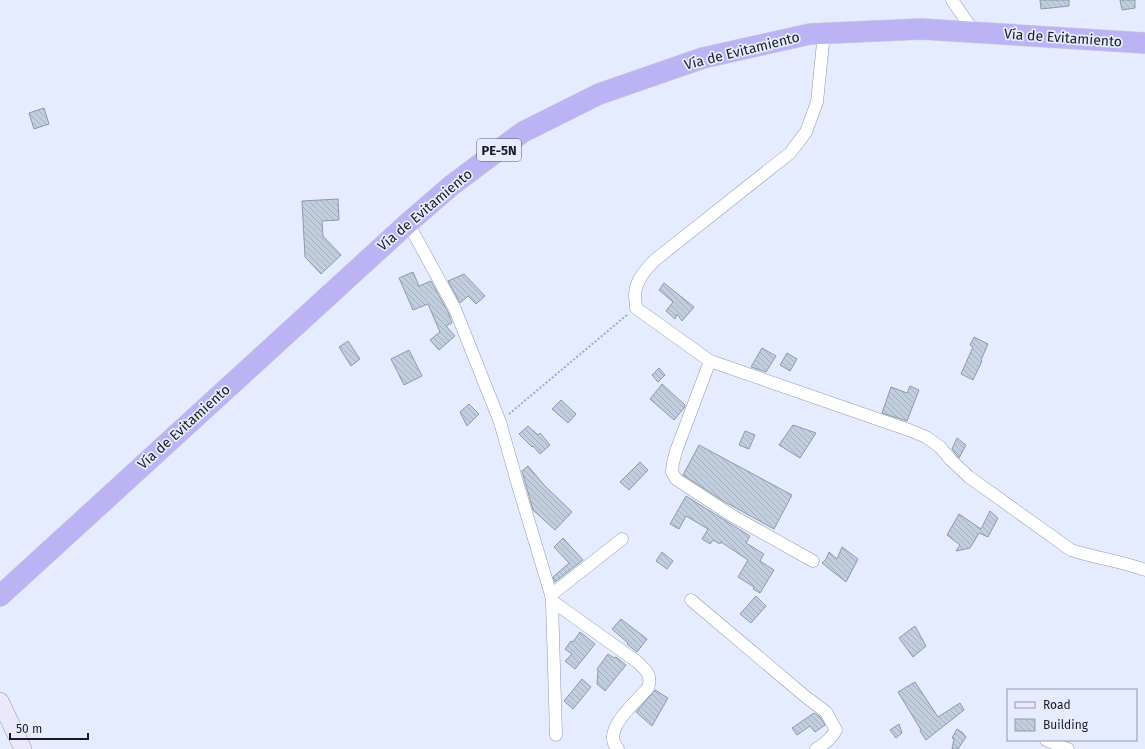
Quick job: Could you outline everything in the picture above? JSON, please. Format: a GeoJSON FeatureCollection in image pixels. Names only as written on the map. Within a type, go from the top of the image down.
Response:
{"type":"FeatureCollection","features":[{"type":"Feature","properties":{"kind":"highway","name":"Vía de Evitamiento"},"geometry":{"type":"LineString","coordinates":[[0,596],[408,223],[452,185],[523,132],[599,94],[703,58],[810,34],[921,29],[1145,43]]}},
{"type":"Feature","properties":{"kind":"street"},"geometry":{"type":"LineString","coordinates":[[952,0],[974,32]]}},
{"type":"Feature","properties":{"kind":"street"},"geometry":{"type":"LineString","coordinates":[[824,33],[817,102],[806,132],[790,153],[655,260],[638,281],[634,294],[636,308],[710,361],[926,437],[940,447],[969,477],[1071,550],[1145,570]]}},
{"type":"Feature","properties":{"kind":"street"},"geometry":{"type":"LineString","coordinates":[[408,223],[455,310],[500,422],[552,598],[556,735]]}},
{"type":"Feature","properties":{"kind":"street"},"geometry":{"type":"LineString","coordinates":[[710,361],[676,451],[672,472],[676,479],[731,515],[813,562]]}},
{"type":"Feature","properties":{"kind":"street"},"geometry":{"type":"LineString","coordinates":[[552,598],[622,539]]}},
{"type":"Feature","properties":{"kind":"street"},"geometry":{"type":"LineString","coordinates":[[552,598],[636,661],[649,675],[650,682],[648,688],[619,720],[615,728],[612,736],[614,745],[618,749]]}},
{"type":"Feature","properties":{"kind":"street"},"geometry":{"type":"LineString","coordinates":[[691,600],[806,697],[826,712],[836,730],[833,736],[816,749]]}},
{"type":"Feature","properties":{"kind":"street"},"geometry":{"type":"LineString","coordinates":[[0,701],[23,749]]}},
{"type":"Feature","properties":{"kind":"street"},"geometry":{"type":"LineString","coordinates":[[1048,741],[1068,749]]}},
{"type":"Feature","properties":{"kind":"path"},"geometry":{"type":"LineString","coordinates":[[500,422],[636,308]]}},
{"type":"Feature","properties":{"kind":"building"},"geometry":{"type":"Polygon","coordinates":[[[1040,0],[1069,0],[1069,6],[1041,9],[1040,0]]]}},
{"type":"Feature","properties":{"kind":"building"},"geometry":{"type":"Polygon","coordinates":[[[1120,0],[1135,0],[1135,8],[1122,10],[1120,0]]]}},
{"type":"Feature","properties":{"kind":"building"},"geometry":{"type":"Polygon","coordinates":[[[44,108],[49,124],[34,129],[29,113],[44,108]]]}},
{"type":"Feature","properties":{"kind":"building"},"geometry":{"type":"Polygon","coordinates":[[[338,199],[339,220],[322,221],[323,236],[341,255],[321,274],[305,257],[302,201],[338,199]]]}},
{"type":"Feature","properties":{"kind":"building"},"geometry":{"type":"Polygon","coordinates":[[[413,272],[419,286],[431,281],[448,312],[452,323],[446,326],[455,336],[439,350],[430,340],[440,332],[428,304],[413,310],[399,278],[413,272]]]}},
{"type":"Feature","properties":{"kind":"building"},"geometry":{"type":"Polygon","coordinates":[[[464,274],[485,296],[476,304],[468,296],[460,303],[448,281],[464,274]]]}},
{"type":"Feature","properties":{"kind":"building"},"geometry":{"type":"Polygon","coordinates":[[[664,283],[694,307],[682,321],[677,314],[675,319],[666,311],[673,302],[659,290],[664,283]]]}},
{"type":"Feature","properties":{"kind":"building"},"geometry":{"type":"Polygon","coordinates":[[[974,337],[988,344],[973,380],[961,374],[973,347],[970,345],[974,337]]]}},
{"type":"Feature","properties":{"kind":"building"},"geometry":{"type":"Polygon","coordinates":[[[348,341],[360,359],[351,366],[339,347],[348,341]]]}},
{"type":"Feature","properties":{"kind":"building"},"geometry":{"type":"Polygon","coordinates":[[[762,348],[776,356],[766,372],[751,367],[762,348]]]}},
{"type":"Feature","properties":{"kind":"building"},"geometry":{"type":"Polygon","coordinates":[[[409,350],[422,376],[404,385],[391,359],[409,350]]]}},
{"type":"Feature","properties":{"kind":"building"},"geometry":{"type":"Polygon","coordinates":[[[787,353],[797,359],[790,371],[780,365],[787,353]]]}},
{"type":"Feature","properties":{"kind":"building"},"geometry":{"type":"Polygon","coordinates":[[[659,368],[665,375],[658,382],[652,375],[659,368]]]}},
{"type":"Feature","properties":{"kind":"building"},"geometry":{"type":"Polygon","coordinates":[[[662,384],[685,405],[674,420],[650,399],[662,384]]]}},
{"type":"Feature","properties":{"kind":"building"},"geometry":{"type":"Polygon","coordinates":[[[910,386],[919,390],[907,421],[882,413],[891,387],[907,393],[910,386]]]}},
{"type":"Feature","properties":{"kind":"building"},"geometry":{"type":"Polygon","coordinates":[[[561,400],[576,414],[568,423],[552,409],[561,400]]]}},
{"type":"Feature","properties":{"kind":"building"},"geometry":{"type":"Polygon","coordinates":[[[469,404],[479,414],[467,426],[460,412],[469,404]]]}},
{"type":"Feature","properties":{"kind":"building"},"geometry":{"type":"Polygon","coordinates":[[[793,425],[816,433],[800,458],[779,445],[793,425]]]}},
{"type":"Feature","properties":{"kind":"building"},"geometry":{"type":"Polygon","coordinates":[[[528,426],[538,435],[540,433],[550,445],[540,454],[519,434],[528,426]]]}},
{"type":"Feature","properties":{"kind":"building"},"geometry":{"type":"Polygon","coordinates":[[[745,431],[755,435],[749,449],[739,445],[745,431]]]}},
{"type":"Feature","properties":{"kind":"building"},"geometry":{"type":"Polygon","coordinates":[[[957,438],[966,445],[959,458],[952,449],[957,438]]]}},
{"type":"Feature","properties":{"kind":"building"},"geometry":{"type":"Polygon","coordinates":[[[699,445],[792,495],[774,529],[725,502],[683,475],[699,445]]]}},
{"type":"Feature","properties":{"kind":"building"},"geometry":{"type":"Polygon","coordinates":[[[640,462],[648,470],[629,490],[620,482],[640,462]]]}},
{"type":"Feature","properties":{"kind":"building"},"geometry":{"type":"Polygon","coordinates":[[[528,466],[544,485],[572,512],[555,530],[533,510],[522,471],[528,466]]]}},
{"type":"Feature","properties":{"kind":"building"},"geometry":{"type":"Polygon","coordinates":[[[686,496],[750,536],[746,543],[764,554],[760,561],[774,570],[760,593],[753,589],[754,587],[738,577],[748,560],[721,542],[720,544],[713,540],[710,544],[702,539],[708,529],[686,516],[679,529],[670,524],[686,496]]]}},
{"type":"Feature","properties":{"kind":"building"},"geometry":{"type":"Polygon","coordinates":[[[990,511],[998,518],[988,537],[979,533],[970,548],[956,551],[960,545],[947,535],[959,514],[981,529],[990,511]]]}},
{"type":"Feature","properties":{"kind":"building"},"geometry":{"type":"Polygon","coordinates":[[[563,538],[583,560],[555,582],[553,577],[569,563],[554,547],[563,538]]]}},
{"type":"Feature","properties":{"kind":"building"},"geometry":{"type":"Polygon","coordinates":[[[842,547],[858,559],[846,582],[822,563],[826,559],[829,552],[837,559],[842,547]]]}},
{"type":"Feature","properties":{"kind":"building"},"geometry":{"type":"Polygon","coordinates":[[[662,552],[673,561],[667,569],[656,561],[662,552]]]}},
{"type":"Feature","properties":{"kind":"building"},"geometry":{"type":"Polygon","coordinates":[[[756,596],[766,606],[751,623],[740,614],[756,596]]]}},
{"type":"Feature","properties":{"kind":"building"},"geometry":{"type":"Polygon","coordinates":[[[621,619],[647,639],[637,652],[612,629],[621,619]]]}},
{"type":"Feature","properties":{"kind":"building"},"geometry":{"type":"Polygon","coordinates":[[[915,626],[926,646],[913,657],[899,638],[915,626]]]}},
{"type":"Feature","properties":{"kind":"building"},"geometry":{"type":"Polygon","coordinates":[[[580,632],[595,644],[575,669],[565,661],[572,654],[565,649],[571,641],[573,642],[580,632]]]}},
{"type":"Feature","properties":{"kind":"building"},"geometry":{"type":"Polygon","coordinates":[[[608,654],[614,658],[616,657],[626,665],[605,691],[597,684],[597,669],[608,654]]]}},
{"type":"Feature","properties":{"kind":"building"},"geometry":{"type":"Polygon","coordinates":[[[582,679],[591,687],[573,709],[564,701],[582,679]]]}},
{"type":"Feature","properties":{"kind":"building"},"geometry":{"type":"Polygon","coordinates":[[[915,682],[938,717],[960,703],[964,710],[926,740],[898,692],[915,682]]]}},
{"type":"Feature","properties":{"kind":"building"},"geometry":{"type":"Polygon","coordinates":[[[655,690],[668,698],[652,726],[636,712],[655,690]]]}},
{"type":"Feature","properties":{"kind":"building"},"geometry":{"type":"Polygon","coordinates":[[[814,713],[820,717],[825,725],[815,732],[810,726],[797,735],[792,728],[814,713]]]}},
{"type":"Feature","properties":{"kind":"building"},"geometry":{"type":"Polygon","coordinates":[[[899,724],[902,733],[896,738],[890,730],[899,724]]]}},
{"type":"Feature","properties":{"kind":"building"},"geometry":{"type":"Polygon","coordinates":[[[957,729],[966,737],[958,749],[952,749],[954,739],[952,738],[957,729]]]}}]}
